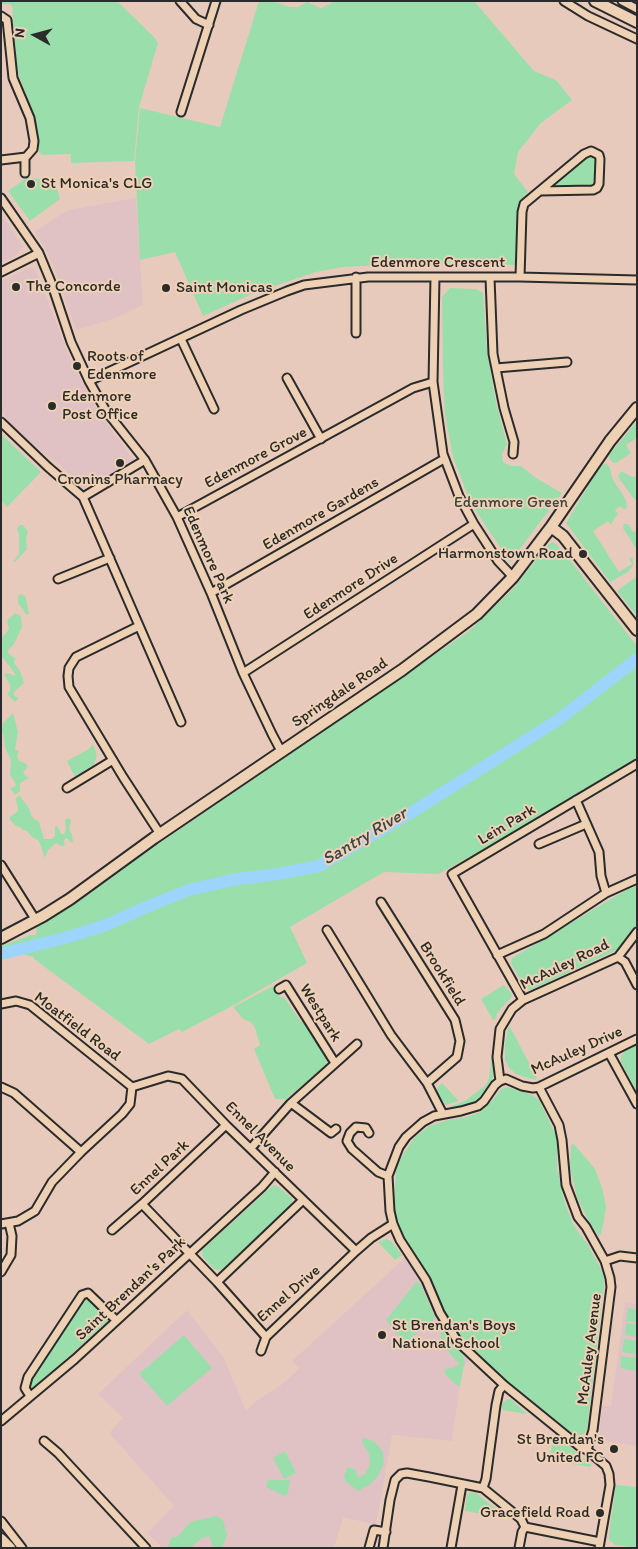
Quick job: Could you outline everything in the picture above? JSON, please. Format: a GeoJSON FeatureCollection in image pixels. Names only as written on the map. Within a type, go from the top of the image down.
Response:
{"type":"FeatureCollection","features":[{"type":"Feature","properties":{"kind":"street"},"geometry":{"type":"LineString","coordinates":[[180,1],[196,19],[209,25]]}},
{"type":"Feature","properties":{"kind":"street"},"geometry":{"type":"LineString","coordinates":[[181,112],[216,1]]}},
{"type":"Feature","properties":{"kind":"street"},"geometry":{"type":"LineString","coordinates":[[564,1],[588,16],[637,39]]}},
{"type":"Feature","properties":{"kind":"street"},"geometry":{"type":"LineString","coordinates":[[595,1],[637,22]]}},
{"type":"Feature","properties":{"kind":"street"},"geometry":{"type":"LineString","coordinates":[[622,1],[637,9]]}},
{"type":"Feature","properties":{"kind":"street"},"geometry":{"type":"LineString","coordinates":[[1,16],[7,20],[13,78],[26,107],[33,132],[33,149],[30,154],[24,157],[1,160]]}},
{"type":"Feature","properties":{"kind":"street","name":"Edenmore Crescent"},"geometry":{"type":"LineString","coordinates":[[520,277],[522,212],[524,204],[584,154],[591,151],[599,155],[600,176],[597,188],[593,190],[540,191]]}},
{"type":"Feature","properties":{"kind":"street"},"geometry":{"type":"LineString","coordinates":[[24,157],[25,173]]}},
{"type":"Feature","properties":{"kind":"street","name":"Edenmore Park"},"geometry":{"type":"LineString","coordinates":[[1,198],[39,253],[71,342],[89,381],[106,411],[145,460],[177,516],[212,593],[244,672],[281,751]]}},
{"type":"Feature","properties":{"kind":"street"},"geometry":{"type":"LineString","coordinates":[[1,272],[39,253]]}},
{"type":"Feature","properties":{"kind":"street","name":"Edenmore Crescent"},"geometry":{"type":"LineString","coordinates":[[89,381],[241,310],[304,285],[356,277],[520,277],[637,280]]}},
{"type":"Feature","properties":{"kind":"street","name":"Edenmore Crescent"},"geometry":{"type":"LineString","coordinates":[[356,277],[356,333]]}},
{"type":"Feature","properties":{"kind":"street"},"geometry":{"type":"LineString","coordinates":[[436,277],[434,382],[444,459],[459,496],[474,524],[498,561],[513,577]]}},
{"type":"Feature","properties":{"kind":"street"},"geometry":{"type":"LineString","coordinates":[[490,278],[493,354],[504,408],[514,442],[513,454]]}},
{"type":"Feature","properties":{"kind":"street"},"geometry":{"type":"LineString","coordinates":[[181,339],[214,410]]}},
{"type":"Feature","properties":{"kind":"street"},"geometry":{"type":"LineString","coordinates":[[496,368],[566,362]]}},
{"type":"Feature","properties":{"kind":"street","name":"Edenmore Grove"},"geometry":{"type":"LineString","coordinates":[[287,378],[321,438]]}},
{"type":"Feature","properties":{"kind":"street","name":"Edenmore Grove"},"geometry":{"type":"LineString","coordinates":[[177,516],[413,388],[434,382]]}},
{"type":"Feature","properties":{"kind":"street","name":"Springdale Road"},"geometry":{"type":"LineString","coordinates":[[1,938],[70,899],[160,834],[402,670],[464,625],[513,577],[551,527],[610,441],[637,408]]}},
{"type":"Feature","properties":{"kind":"street"},"geometry":{"type":"LineString","coordinates":[[1,422],[83,497],[181,722]]}},
{"type":"Feature","properties":{"kind":"street","name":"Edenmore Gardens"},"geometry":{"type":"LineString","coordinates":[[212,593],[444,459]]}},
{"type":"Feature","properties":{"kind":"street"},"geometry":{"type":"LineString","coordinates":[[83,497],[145,460]]}},
{"type":"Feature","properties":{"kind":"street","name":"Edenmore Drive"},"geometry":{"type":"LineString","coordinates":[[244,672],[474,524]]}},
{"type":"Feature","properties":{"kind":"street"},"geometry":{"type":"LineString","coordinates":[[551,527],[563,536],[637,630]]}},
{"type":"Feature","properties":{"kind":"street"},"geometry":{"type":"LineString","coordinates":[[58,579],[110,558]]}},
{"type":"Feature","properties":{"kind":"street"},"geometry":{"type":"LineString","coordinates":[[139,626],[76,657],[69,668],[68,676],[70,687],[160,834]]}},
{"type":"Feature","properties":{"kind":"street"},"geometry":{"type":"LineString","coordinates":[[67,788],[113,760]]}},
{"type":"Feature","properties":{"kind":"street","name":"Lein Park"},"geometry":{"type":"LineString","coordinates":[[497,956],[452,874],[637,764]]}},
{"type":"Feature","properties":{"kind":"street"},"geometry":{"type":"LineString","coordinates":[[576,800],[598,852],[601,876],[606,893]]}},
{"type":"Feature","properties":{"kind":"street","name":"Lein Park"},"geometry":{"type":"LineString","coordinates":[[539,844],[586,824]]}},
{"type":"Feature","properties":{"kind":"street"},"geometry":{"type":"LineString","coordinates":[[1,865],[35,919]]}},
{"type":"Feature","properties":{"kind":"street"},"geometry":{"type":"LineString","coordinates":[[523,1000],[497,956],[544,934],[606,893],[637,878]]}},
{"type":"Feature","properties":{"kind":"street","name":"Brookfield"},"geometry":{"type":"LineString","coordinates":[[381,902],[455,1020],[460,1041],[457,1057],[427,1083]]}},
{"type":"Feature","properties":{"kind":"street"},"geometry":{"type":"LineString","coordinates":[[326,930],[391,1035],[427,1083],[443,1114]]}},
{"type":"Feature","properties":{"kind":"street","name":"McAuley Road"},"geometry":{"type":"LineString","coordinates":[[500,1081],[497,1057],[500,1029],[512,1009],[523,1000],[618,957],[637,932]]}},
{"type":"Feature","properties":{"kind":"street"},"geometry":{"type":"LineString","coordinates":[[618,957],[625,962],[637,985]]}},
{"type":"Feature","properties":{"kind":"street","name":"Westpark"},"geometry":{"type":"LineString","coordinates":[[279,989],[286,985],[335,1063]]}},
{"type":"Feature","properties":{"kind":"street","name":"Moatfield Road"},"geometry":{"type":"LineString","coordinates":[[1,1004],[16,1001],[30,1005],[132,1087]]}},
{"type":"Feature","properties":{"kind":"street","name":"McAuley Drive"},"geometry":{"type":"LineString","coordinates":[[500,1081],[506,1079],[522,1086],[539,1087],[637,1039]]}},
{"type":"Feature","properties":{"kind":"street","name":"Westpark"},"geometry":{"type":"LineString","coordinates":[[251,1148],[291,1103],[357,1044]]}},
{"type":"Feature","properties":{"kind":"street"},"geometry":{"type":"LineString","coordinates":[[609,1053],[637,1104]]}},
{"type":"Feature","properties":{"kind":"street","name":"Ennel Avenue"},"geometry":{"type":"LineString","coordinates":[[132,1087],[168,1076],[182,1079],[226,1125],[356,1251]]}},
{"type":"Feature","properties":{"kind":"street"},"geometry":{"type":"LineString","coordinates":[[383,1548],[395,1480],[401,1474],[407,1473],[430,1476],[462,1485],[483,1488],[521,1519],[525,1527],[600,1545],[610,1485],[606,1466],[504,1385],[462,1346],[448,1328],[426,1280],[400,1240],[390,1211],[388,1176],[399,1147],[406,1136],[423,1122],[443,1114],[478,1106],[500,1081]]}},
{"type":"Feature","properties":{"kind":"street"},"geometry":{"type":"LineString","coordinates":[[1,1087],[14,1093],[81,1152]]}},
{"type":"Feature","properties":{"kind":"street"},"geometry":{"type":"LineString","coordinates":[[1,1272],[11,1255],[12,1236],[5,1224],[35,1212],[52,1182],[130,1104],[132,1087]]}},
{"type":"Feature","properties":{"kind":"street","name":"McAuley Avenue"},"geometry":{"type":"LineString","coordinates":[[539,1087],[559,1125],[566,1185],[578,1217],[586,1227],[605,1261],[611,1287],[593,1430],[587,1450]]}},
{"type":"Feature","properties":{"kind":"street"},"geometry":{"type":"LineString","coordinates":[[291,1103],[331,1133],[336,1129]]}},
{"type":"Feature","properties":{"kind":"street","name":"Ennel Park"},"geometry":{"type":"LineString","coordinates":[[112,1230],[226,1125]]}},
{"type":"Feature","properties":{"kind":"street"},"geometry":{"type":"LineString","coordinates":[[369,1133],[366,1128],[356,1127],[350,1133],[347,1141],[352,1149],[378,1172],[388,1176]]}},
{"type":"Feature","properties":{"kind":"street","name":"Saint Brendan's Park"},"geometry":{"type":"LineString","coordinates":[[1,1421],[75,1359],[262,1187],[275,1172]]}},
{"type":"Feature","properties":{"kind":"street"},"geometry":{"type":"LineString","coordinates":[[217,1282],[303,1200]]}},
{"type":"Feature","properties":{"kind":"street","name":"Ennel Drive"},"geometry":{"type":"LineString","coordinates":[[142,1204],[217,1282],[266,1337],[356,1251],[371,1238],[393,1224]]}},
{"type":"Feature","properties":{"kind":"street"},"geometry":{"type":"LineString","coordinates":[[605,1261],[620,1256],[637,1258]]}},
{"type":"Feature","properties":{"kind":"street"},"geometry":{"type":"LineString","coordinates":[[30,1396],[25,1388],[28,1377],[82,1295],[88,1293],[116,1320]]}},
{"type":"Feature","properties":{"kind":"street"},"geometry":{"type":"LineString","coordinates":[[261,1351],[266,1337]]}},
{"type":"Feature","properties":{"kind":"street"},"geometry":{"type":"LineString","coordinates":[[483,1488],[486,1479],[496,1405],[499,1391],[504,1385]]}},
{"type":"Feature","properties":{"kind":"street"},"geometry":{"type":"LineString","coordinates":[[44,1441],[58,1453],[146,1548]]}},
{"type":"Feature","properties":{"kind":"street"},"geometry":{"type":"LineString","coordinates":[[451,1548],[462,1485]]}},
{"type":"Feature","properties":{"kind":"street"},"geometry":{"type":"LineString","coordinates":[[1,1522],[22,1548]]}},
{"type":"Feature","properties":{"kind":"street"},"geometry":{"type":"LineString","coordinates":[[520,1548],[522,1532],[525,1527]]}},
{"type":"Feature","properties":{"kind":"street"},"geometry":{"type":"LineString","coordinates":[[369,1548],[374,1530],[386,1532]]}},
{"type":"Feature","properties":{"kind":"street"},"geometry":{"type":"LineString","coordinates":[[1,1539],[10,1548]]}},
{"type":"Feature","properties":{"kind":"shaded area"},"geometry":{"type":"Polygon","coordinates":[[[136,198],[143,305],[113,319],[76,330],[53,265],[34,232],[68,210],[136,198]]]}},
{"type":"Feature","properties":{"kind":"shaded area"},"geometry":{"type":"Polygon","coordinates":[[[1,213],[23,247],[15,256],[1,263],[1,213]]]}},
{"type":"Feature","properties":{"kind":"shaded area"},"geometry":{"type":"Polygon","coordinates":[[[30,267],[36,270],[71,361],[101,415],[134,461],[83,490],[60,465],[16,434],[1,409],[1,281],[30,267]]]}},
{"type":"Feature","properties":{"kind":"shaded area"},"geometry":{"type":"Polygon","coordinates":[[[407,1256],[415,1268],[440,1323],[453,1342],[470,1358],[462,1371],[452,1441],[392,1435],[376,1525],[343,1517],[334,1548],[162,1548],[147,1533],[174,1506],[109,1433],[123,1418],[98,1394],[187,1310],[224,1358],[246,1411],[256,1401],[280,1386],[300,1368],[292,1361],[407,1256]]]}},
{"type":"Feature","properties":{"kind":"shaded area"},"geometry":{"type":"Polygon","coordinates":[[[625,1302],[637,1304],[637,1446],[599,1440],[602,1406],[611,1406],[625,1302]]]}},
{"type":"Feature","properties":{"kind":"green space"},"geometry":{"type":"Polygon","coordinates":[[[1,1],[117,1],[154,37],[158,43],[139,107],[134,161],[71,163],[71,154],[42,155],[39,152],[36,122],[17,70],[12,6],[10,4],[1,4],[1,1]]]}},
{"type":"Feature","properties":{"kind":"green space"},"geometry":{"type":"Polygon","coordinates":[[[259,1],[272,1],[290,7],[298,7],[307,2],[321,8],[336,1],[474,1],[534,71],[556,80],[572,100],[541,123],[518,152],[514,174],[528,192],[518,202],[516,265],[402,264],[343,267],[316,272],[254,293],[203,316],[175,252],[140,260],[135,161],[140,108],[220,127],[259,1]]]}},
{"type":"Feature","properties":{"kind":"green space"},"geometry":{"type":"Polygon","coordinates":[[[589,156],[594,156],[597,159],[595,186],[552,187],[553,183],[589,156]]]}},
{"type":"Feature","properties":{"kind":"green space"},"geometry":{"type":"Polygon","coordinates":[[[28,177],[55,182],[60,199],[30,221],[8,191],[28,177]]]}},
{"type":"Feature","properties":{"kind":"green space","name":"Edenmore Green"},"geometry":{"type":"Polygon","coordinates":[[[450,288],[476,289],[483,293],[487,351],[496,403],[507,444],[502,454],[503,462],[511,466],[521,466],[536,478],[562,493],[510,562],[471,504],[453,457],[445,415],[443,376],[442,297],[450,288]]]}},
{"type":"Feature","properties":{"kind":"green space"},"geometry":{"type":"Polygon","coordinates":[[[637,421],[637,438],[626,445],[631,453],[616,463],[612,462],[608,456],[637,421]]]}},
{"type":"Feature","properties":{"kind":"green space"},"geometry":{"type":"Polygon","coordinates":[[[1,434],[41,472],[7,507],[1,500],[1,434]]]}},
{"type":"Feature","properties":{"kind":"green space"},"geometry":{"type":"Polygon","coordinates":[[[606,463],[610,468],[612,478],[626,500],[627,507],[624,510],[621,506],[615,510],[618,514],[611,525],[608,521],[593,531],[619,572],[632,564],[629,559],[632,557],[633,560],[633,565],[628,572],[610,582],[566,523],[599,468],[606,463]]]}},
{"type":"Feature","properties":{"kind":"green space"},"geometry":{"type":"Polygon","coordinates":[[[621,471],[632,477],[637,476],[637,500],[634,499],[618,477],[621,471]]]}},
{"type":"Feature","properties":{"kind":"green space"},"geometry":{"type":"Polygon","coordinates":[[[624,524],[628,524],[633,532],[637,530],[637,550],[623,528],[624,524]]]}},
{"type":"Feature","properties":{"kind":"green space"},"geometry":{"type":"Polygon","coordinates":[[[23,525],[28,532],[26,538],[27,549],[13,562],[19,554],[17,528],[23,525]]]}},
{"type":"Feature","properties":{"kind":"green space"},"geometry":{"type":"Polygon","coordinates":[[[552,542],[569,559],[637,646],[637,760],[508,836],[438,874],[384,872],[290,927],[307,963],[182,1032],[179,1029],[149,1044],[34,959],[34,957],[25,955],[24,952],[1,959],[1,946],[36,935],[37,927],[469,631],[512,590],[552,542]]]}},
{"type":"Feature","properties":{"kind":"green space"},"geometry":{"type":"Polygon","coordinates":[[[637,576],[637,616],[617,591],[637,576]]]}},
{"type":"Feature","properties":{"kind":"green space"},"geometry":{"type":"Polygon","coordinates":[[[20,594],[25,596],[26,599],[29,614],[27,615],[18,603],[20,594]]]}},
{"type":"Feature","properties":{"kind":"green space"},"geometry":{"type":"Polygon","coordinates":[[[15,613],[21,616],[22,627],[14,644],[8,650],[9,654],[15,658],[14,663],[20,671],[24,683],[14,692],[14,696],[19,698],[15,702],[7,694],[10,691],[10,685],[4,674],[8,673],[15,676],[15,674],[1,655],[1,639],[9,629],[7,620],[15,613]]]}},
{"type":"Feature","properties":{"kind":"green space"},"geometry":{"type":"Polygon","coordinates":[[[13,713],[18,732],[15,750],[19,751],[17,756],[19,761],[28,766],[23,773],[29,778],[20,783],[20,791],[15,795],[10,788],[15,787],[16,784],[10,775],[11,760],[5,748],[2,731],[3,723],[13,713]]]}},
{"type":"Feature","properties":{"kind":"green space"},"geometry":{"type":"Polygon","coordinates":[[[93,744],[97,755],[94,764],[75,777],[67,761],[89,749],[93,744]]]}},
{"type":"Feature","properties":{"kind":"green space"},"geometry":{"type":"Polygon","coordinates":[[[19,795],[29,808],[32,817],[39,822],[44,839],[52,839],[55,836],[55,826],[58,827],[61,834],[64,834],[66,830],[65,820],[69,818],[71,821],[69,829],[73,842],[71,843],[67,838],[64,840],[65,845],[61,846],[56,843],[48,850],[45,858],[39,841],[10,820],[10,817],[18,811],[16,799],[19,795]]]}},
{"type":"Feature","properties":{"kind":"green space"},"geometry":{"type":"Polygon","coordinates":[[[637,885],[637,925],[617,950],[531,990],[526,989],[511,963],[512,958],[637,885]]]}},
{"type":"Feature","properties":{"kind":"green space"},"geometry":{"type":"Polygon","coordinates":[[[504,985],[512,994],[511,998],[497,1013],[496,1019],[493,1020],[481,999],[504,985]]]}},
{"type":"Feature","properties":{"kind":"green space"},"geometry":{"type":"Polygon","coordinates":[[[273,986],[280,997],[284,997],[301,1022],[304,1021],[328,1060],[324,1067],[286,1099],[275,1099],[254,1049],[260,1045],[255,1028],[251,1022],[243,1019],[234,1008],[273,986]]]}},
{"type":"Feature","properties":{"kind":"green space"},"geometry":{"type":"Polygon","coordinates":[[[509,1025],[537,1078],[535,1080],[516,1074],[509,1068],[505,1060],[505,1044],[509,1025]]]}},
{"type":"Feature","properties":{"kind":"green space"},"geometry":{"type":"Polygon","coordinates":[[[637,1045],[637,1092],[621,1062],[621,1056],[625,1051],[637,1045]]]}},
{"type":"Feature","properties":{"kind":"green space"},"geometry":{"type":"Polygon","coordinates":[[[492,1052],[494,1069],[493,1078],[488,1090],[475,1102],[459,1108],[449,1107],[465,1101],[486,1085],[489,1078],[492,1052]]]}},
{"type":"Feature","properties":{"kind":"green space"},"geometry":{"type":"Polygon","coordinates":[[[442,1083],[459,1101],[446,1105],[436,1092],[442,1083]]]}},
{"type":"Feature","properties":{"kind":"green space"},"geometry":{"type":"Polygon","coordinates":[[[508,1087],[532,1095],[539,1100],[557,1139],[557,1168],[565,1204],[574,1226],[588,1245],[604,1278],[587,1429],[584,1434],[575,1436],[503,1379],[456,1336],[424,1269],[398,1228],[394,1210],[396,1170],[414,1138],[429,1126],[480,1112],[493,1100],[501,1089],[508,1087]]]}},
{"type":"Feature","properties":{"kind":"green space"},"geometry":{"type":"Polygon","coordinates":[[[574,1144],[595,1169],[602,1188],[606,1206],[599,1236],[588,1220],[577,1197],[570,1168],[571,1145],[574,1144]]]}},
{"type":"Feature","properties":{"kind":"green space"},"geometry":{"type":"Polygon","coordinates":[[[276,1185],[292,1198],[291,1205],[224,1268],[214,1269],[203,1257],[202,1250],[272,1186],[276,1185]]]}},
{"type":"Feature","properties":{"kind":"green space"},"geometry":{"type":"Polygon","coordinates":[[[387,1239],[391,1241],[402,1255],[395,1260],[378,1242],[387,1239]]]}},
{"type":"Feature","properties":{"kind":"green space"},"geometry":{"type":"Polygon","coordinates":[[[417,1281],[422,1287],[435,1317],[430,1325],[406,1342],[386,1320],[417,1281]]]}},
{"type":"Feature","properties":{"kind":"green space"},"geometry":{"type":"Polygon","coordinates":[[[89,1299],[109,1320],[33,1389],[30,1386],[32,1380],[84,1300],[89,1299]]]}},
{"type":"Feature","properties":{"kind":"green space"},"geometry":{"type":"Polygon","coordinates":[[[628,1308],[637,1310],[637,1322],[626,1321],[628,1308]]]}},
{"type":"Feature","properties":{"kind":"green space"},"geometry":{"type":"Polygon","coordinates":[[[626,1323],[637,1324],[637,1337],[625,1335],[626,1323]]]}},
{"type":"Feature","properties":{"kind":"green space"},"geometry":{"type":"Polygon","coordinates":[[[440,1329],[444,1330],[450,1342],[465,1359],[460,1387],[445,1374],[444,1369],[453,1368],[460,1363],[447,1350],[441,1338],[440,1329]]]}},
{"type":"Feature","properties":{"kind":"green space"},"geometry":{"type":"Polygon","coordinates":[[[184,1335],[212,1368],[167,1406],[139,1374],[184,1335]]]}},
{"type":"Feature","properties":{"kind":"green space"},"geometry":{"type":"Polygon","coordinates":[[[624,1339],[637,1341],[637,1354],[622,1352],[624,1339]]]}},
{"type":"Feature","properties":{"kind":"green space"},"geometry":{"type":"Polygon","coordinates":[[[621,1356],[637,1358],[637,1371],[620,1368],[621,1356]]]}},
{"type":"Feature","properties":{"kind":"green space"},"geometry":{"type":"Polygon","coordinates":[[[507,1399],[511,1399],[527,1414],[502,1410],[502,1404],[507,1399]]]}},
{"type":"Feature","properties":{"kind":"green space"},"geometry":{"type":"Polygon","coordinates":[[[554,1435],[592,1465],[590,1467],[549,1460],[554,1435]]]}},
{"type":"Feature","properties":{"kind":"green space"},"geometry":{"type":"Polygon","coordinates":[[[363,1438],[374,1441],[383,1452],[384,1464],[376,1479],[358,1491],[345,1481],[344,1476],[349,1467],[356,1470],[357,1476],[360,1477],[365,1474],[370,1465],[369,1454],[362,1442],[363,1438]]]}},
{"type":"Feature","properties":{"kind":"green space"},"geometry":{"type":"Polygon","coordinates":[[[285,1451],[296,1473],[284,1479],[273,1458],[285,1451]]]}},
{"type":"Feature","properties":{"kind":"green space"},"geometry":{"type":"Polygon","coordinates":[[[268,1480],[290,1480],[288,1493],[285,1496],[266,1487],[268,1480]]]}},
{"type":"Feature","properties":{"kind":"green space"},"geometry":{"type":"Polygon","coordinates":[[[616,1485],[637,1487],[637,1548],[615,1545],[609,1540],[616,1485]]]}},
{"type":"Feature","properties":{"kind":"green space"},"geometry":{"type":"Polygon","coordinates":[[[470,1492],[476,1493],[508,1518],[465,1511],[467,1495],[470,1492]]]}},
{"type":"Feature","properties":{"kind":"green space"},"geometry":{"type":"Polygon","coordinates":[[[216,1516],[223,1520],[227,1535],[222,1548],[213,1548],[209,1536],[202,1538],[190,1548],[167,1548],[172,1537],[177,1537],[190,1522],[216,1516]]]}},
{"type":"Feature","properties":{"kind":"waterway","name":"Santry River"},"geometry":{"type":"LineString","coordinates":[[1,954],[65,938],[106,925],[189,890],[232,880],[319,866],[417,809],[558,720],[637,659]]}},
{"type":"Feature","properties":{"kind":"place","name":"St Monica's CLG"},"geometry":{"type":"Point","coordinates":[31,184]}},
{"type":"Feature","properties":{"kind":"place","name":"The Concorde"},"geometry":{"type":"Point","coordinates":[16,287]}},
{"type":"Feature","properties":{"kind":"place","name":"Saint Monicas"},"geometry":{"type":"Point","coordinates":[166,288]}},
{"type":"Feature","properties":{"kind":"place","name":"Roots of Edenmore"},"geometry":{"type":"Point","coordinates":[77,366]}},
{"type":"Feature","properties":{"kind":"place","name":"Edenmore Post Office"},"geometry":{"type":"Point","coordinates":[52,406]}},
{"type":"Feature","properties":{"kind":"place","name":"Cronins Pharmacy"},"geometry":{"type":"Point","coordinates":[120,463]}},
{"type":"Feature","properties":{"kind":"place","name":"Harmonstown Road"},"geometry":{"type":"Point","coordinates":[583,554]}},
{"type":"Feature","properties":{"kind":"place","name":"St Brendan's Boys National School"},"geometry":{"type":"Point","coordinates":[382,1335]}},
{"type":"Feature","properties":{"kind":"place","name":"St Brendan's United FC"},"geometry":{"type":"Point","coordinates":[614,1449]}},
{"type":"Feature","properties":{"kind":"place","name":"Gracefield Road"},"geometry":{"type":"Point","coordinates":[600,1513]}}]}
